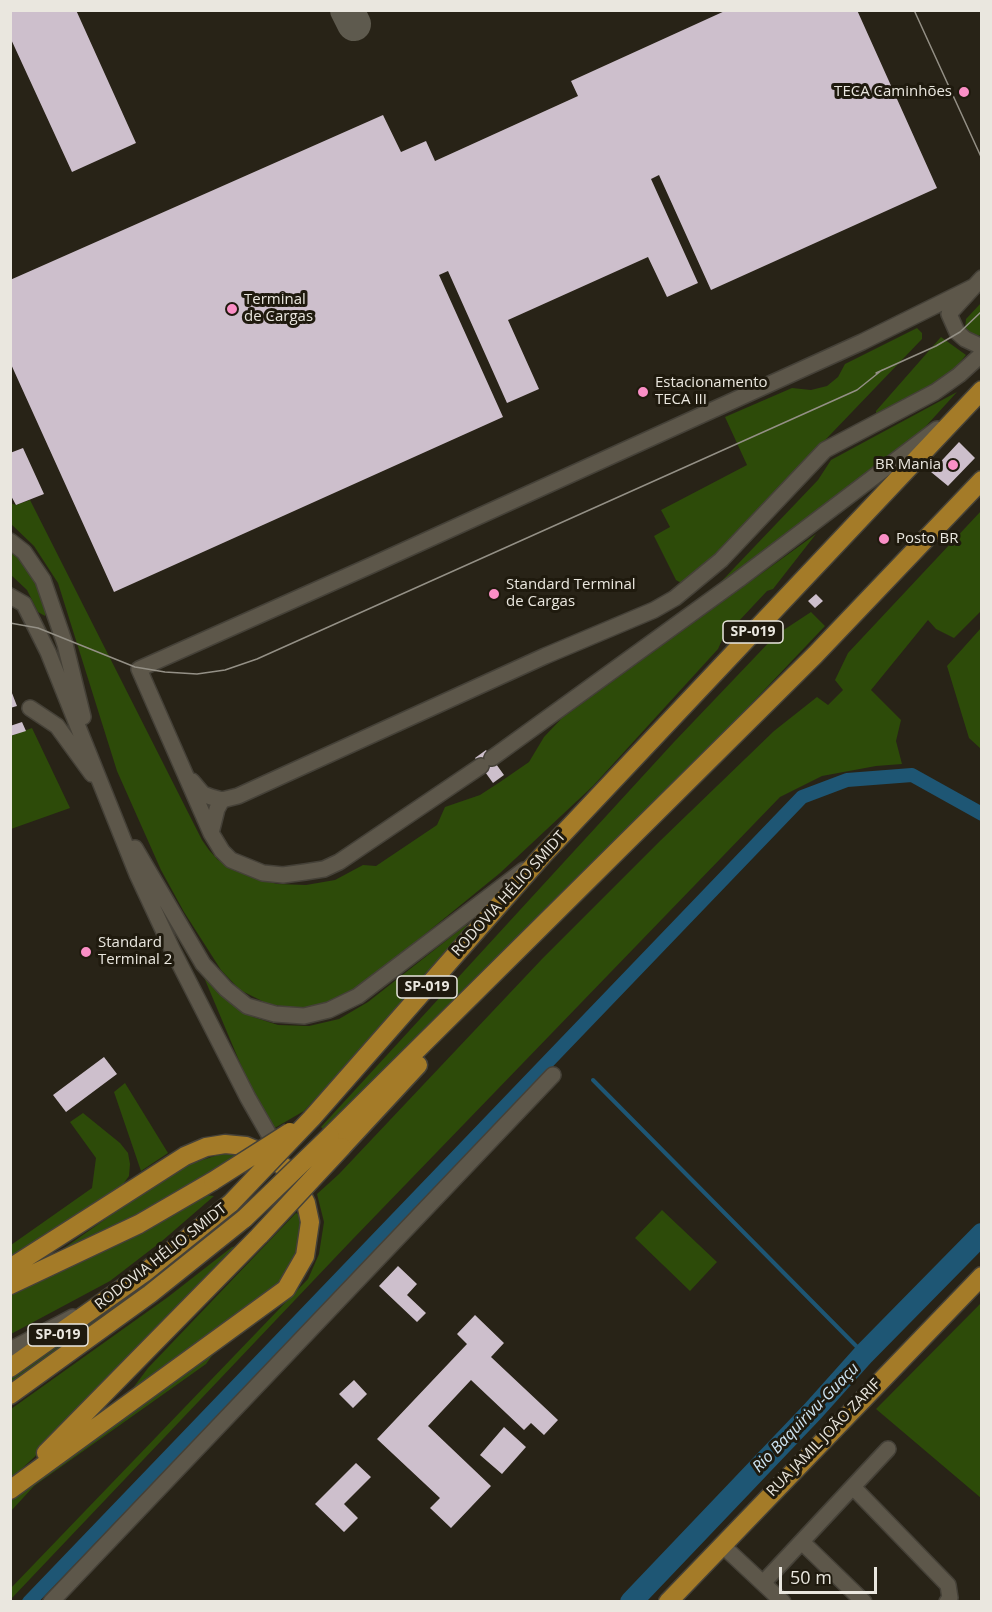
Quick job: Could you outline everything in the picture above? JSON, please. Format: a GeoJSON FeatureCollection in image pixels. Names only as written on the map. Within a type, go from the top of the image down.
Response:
{"type":"FeatureCollection","features":[{"type":"Feature","properties":{"kind":"main road","name":"RODOVIA HÉLIO SMIDT"},"geometry":{"type":"LineString","coordinates":[[10,1368],[187,1240],[231,1203],[312,1118],[543,855],[974,403]]}},
{"type":"Feature","properties":{"kind":"main road","name":"RODOVIA HÉLIO SMIDT"},"geometry":{"type":"LineString","coordinates":[[10,1395],[150,1294],[336,1142],[498,969],[815,655],[981,480]]}},
{"type":"Feature","properties":{"kind":"main road"},"geometry":{"type":"LineString","coordinates":[[10,1285],[139,1224],[213,1181],[312,1118]]}},
{"type":"Feature","properties":{"kind":"main road"},"geometry":{"type":"LineString","coordinates":[[10,1489],[260,1235],[336,1142]]}},
{"type":"Feature","properties":{"kind":"main road"},"geometry":{"type":"LineString","coordinates":[[10,1268],[185,1156],[225,1144],[246,1146],[265,1154],[290,1171],[306,1203],[310,1222],[305,1256],[286,1288],[10,1489]]}},
{"type":"Feature","properties":{"kind":"main road","name":"RUA JAMIL JOÃO ZARIF"},"geometry":{"type":"LineString","coordinates":[[668,1602],[981,1276]]}},
{"type":"Feature","properties":{"kind":"street"},"geometry":{"type":"LineString","coordinates":[[977,283],[949,314],[957,332],[981,347]]}},
{"type":"Feature","properties":{"kind":"street"},"geometry":{"type":"LineString","coordinates":[[974,403],[738,580],[486,762],[368,844],[324,869],[283,875],[263,873],[231,860],[222,851],[211,833],[139,669],[856,344],[977,283]]}},
{"type":"Feature","properties":{"kind":"street"},"geometry":{"type":"LineString","coordinates":[[184,771],[203,794],[222,800],[238,796],[545,656],[654,610],[682,592],[721,560],[825,450],[935,392],[959,375],[981,354]]}},
{"type":"Feature","properties":{"kind":"street"},"geometry":{"type":"LineString","coordinates":[[10,541],[24,552],[34,566],[43,580],[52,603],[65,644],[99,778]]}},
{"type":"Feature","properties":{"kind":"street"},"geometry":{"type":"LineString","coordinates":[[10,596],[24,604],[48,652],[137,874],[172,949],[248,1098],[290,1171]]}},
{"type":"Feature","properties":{"kind":"street"},"geometry":{"type":"LineString","coordinates":[[30,708],[57,726],[108,800],[203,964],[226,989],[247,1005],[275,1014],[304,1016],[329,1010],[358,996],[543,855]]}},
{"type":"Feature","properties":{"kind":"street"},"geometry":{"type":"LineString","coordinates":[[211,833],[217,809],[222,800]]}},
{"type":"Feature","properties":{"kind":"street"},"geometry":{"type":"LineString","coordinates":[[51,1602],[553,1075]]}},
{"type":"Feature","properties":{"kind":"street"},"geometry":{"type":"LineString","coordinates":[[10,1350],[50,1327],[105,1301]]}},
{"type":"Feature","properties":{"kind":"street"},"geometry":{"type":"LineString","coordinates":[[763,1583],[888,1449]]}},
{"type":"Feature","properties":{"kind":"street"},"geometry":{"type":"LineString","coordinates":[[853,1487],[948,1585],[950,1598],[947,1602]]}},
{"type":"Feature","properties":{"kind":"street"},"geometry":{"type":"LineString","coordinates":[[802,1542],[864,1602]]}},
{"type":"Feature","properties":{"kind":"street"},"geometry":{"type":"LineString","coordinates":[[722,1545],[783,1602]]}},
{"type":"Feature","properties":{"kind":"green space"},"geometry":{"type":"Polygon","coordinates":[[[981,303],[981,335],[974,337],[965,330],[966,319],[981,303]]]}},
{"type":"Feature","properties":{"kind":"green space"},"geometry":{"type":"Polygon","coordinates":[[[917,328],[922,333],[922,339],[690,581],[683,584],[676,580],[654,536],[670,527],[661,510],[747,465],[725,417],[792,388],[811,390],[827,386],[838,377],[845,364],[917,328]]]}},
{"type":"Feature","properties":{"kind":"green space"},"geometry":{"type":"Polygon","coordinates":[[[941,337],[966,355],[951,373],[876,416],[876,411],[941,337]]]}},
{"type":"Feature","properties":{"kind":"green space"},"geometry":{"type":"Polygon","coordinates":[[[957,392],[907,447],[715,588],[818,480],[831,460],[957,392]]]}},
{"type":"Feature","properties":{"kind":"green space"},"geometry":{"type":"Polygon","coordinates":[[[30,500],[202,840],[218,860],[251,877],[277,884],[306,885],[335,880],[363,865],[376,866],[437,825],[445,807],[480,795],[529,762],[544,737],[562,718],[816,534],[773,589],[767,591],[723,638],[718,649],[593,786],[500,873],[365,983],[312,1008],[288,1007],[268,1004],[240,990],[221,970],[184,912],[161,870],[117,771],[58,583],[34,546],[11,524],[10,503],[16,505],[30,500]]]}},
{"type":"Feature","properties":{"kind":"green space"},"geometry":{"type":"Polygon","coordinates":[[[981,511],[981,611],[954,638],[936,629],[928,620],[871,690],[901,720],[896,741],[902,764],[876,766],[822,776],[780,797],[350,1242],[11,1599],[11,1588],[308,1279],[319,1254],[324,1222],[317,1194],[339,1174],[542,959],[774,731],[817,697],[828,705],[843,690],[835,680],[848,653],[981,511]]]}},
{"type":"Feature","properties":{"kind":"green space"},"geometry":{"type":"Polygon","coordinates":[[[10,552],[18,558],[37,584],[45,616],[38,612],[27,590],[11,575],[10,552]]]}},
{"type":"Feature","properties":{"kind":"green space"},"geometry":{"type":"Polygon","coordinates":[[[811,612],[825,626],[676,783],[325,1131],[321,1127],[674,742],[776,635],[811,612]]]}},
{"type":"Feature","properties":{"kind":"green space"},"geometry":{"type":"Polygon","coordinates":[[[981,628],[981,749],[969,738],[947,666],[981,628]]]}},
{"type":"Feature","properties":{"kind":"green space"},"geometry":{"type":"Polygon","coordinates":[[[32,728],[70,808],[11,829],[11,736],[32,728]]]}},
{"type":"Feature","properties":{"kind":"green space"},"geometry":{"type":"Polygon","coordinates":[[[466,925],[471,930],[304,1111],[273,1129],[256,1101],[198,963],[219,993],[253,1017],[278,1025],[309,1026],[339,1019],[368,1002],[466,925]]]}},
{"type":"Feature","properties":{"kind":"green space"},"geometry":{"type":"Polygon","coordinates":[[[125,1083],[168,1153],[141,1171],[114,1092],[125,1083]]]}},
{"type":"Feature","properties":{"kind":"green space"},"geometry":{"type":"Polygon","coordinates":[[[83,1113],[120,1143],[128,1153],[129,1176],[121,1187],[11,1262],[11,1245],[92,1188],[96,1158],[70,1122],[83,1113]]]}},
{"type":"Feature","properties":{"kind":"green space"},"geometry":{"type":"Polygon","coordinates":[[[227,1152],[238,1155],[210,1177],[37,1267],[187,1165],[227,1152]]]}},
{"type":"Feature","properties":{"kind":"green space"},"geometry":{"type":"Polygon","coordinates":[[[204,1195],[214,1196],[162,1241],[110,1281],[11,1334],[10,1290],[204,1195]]]}},
{"type":"Feature","properties":{"kind":"green space"},"geometry":{"type":"Polygon","coordinates":[[[235,1208],[238,1212],[206,1242],[11,1385],[10,1376],[235,1208]]]}},
{"type":"Feature","properties":{"kind":"green space"},"geometry":{"type":"Polygon","coordinates":[[[662,1210],[717,1262],[690,1291],[635,1238],[662,1210]]]}},
{"type":"Feature","properties":{"kind":"green space"},"geometry":{"type":"Polygon","coordinates":[[[296,1213],[302,1216],[305,1237],[287,1279],[130,1392],[148,1368],[296,1213]]]}},
{"type":"Feature","properties":{"kind":"green space"},"geometry":{"type":"Polygon","coordinates":[[[237,1246],[46,1446],[11,1479],[11,1409],[168,1297],[232,1247],[237,1246]]]}},
{"type":"Feature","properties":{"kind":"green space"},"geometry":{"type":"Polygon","coordinates":[[[981,1303],[981,1498],[876,1409],[981,1303]]]}},
{"type":"Feature","properties":{"kind":"green space"},"geometry":{"type":"Polygon","coordinates":[[[214,1353],[206,1364],[34,1486],[11,1511],[11,1498],[214,1353]]]}},
{"type":"Feature","properties":{"kind":"building"},"geometry":{"type":"Polygon","coordinates":[[[10,10],[76,10],[136,143],[72,172],[10,37],[10,10]]]}},
{"type":"Feature","properties":{"kind":"building","name":"Terminal de Cargas"},"geometry":{"type":"Polygon","coordinates":[[[727,10],[857,10],[937,188],[711,290],[659,175],[651,179],[698,283],[667,297],[648,257],[508,320],[539,389],[507,403],[448,271],[439,275],[503,417],[114,592],[10,362],[10,280],[383,115],[401,152],[426,141],[435,161],[578,96],[571,81],[727,10]]]}},
{"type":"Feature","properties":{"kind":"building","name":"BR Mania"},"geometry":{"type":"Polygon","coordinates":[[[959,442],[975,458],[948,486],[931,472],[959,442]]]}},
{"type":"Feature","properties":{"kind":"building"},"geometry":{"type":"Polygon","coordinates":[[[23,448],[44,494],[16,505],[10,494],[10,453],[23,448]]]}},
{"type":"Feature","properties":{"kind":"building"},"geometry":{"type":"Polygon","coordinates":[[[816,594],[823,601],[815,608],[808,601],[816,594]]]}},
{"type":"Feature","properties":{"kind":"building"},"geometry":{"type":"Polygon","coordinates":[[[10,688],[17,706],[10,708],[10,688]]]}},
{"type":"Feature","properties":{"kind":"building"},"geometry":{"type":"Polygon","coordinates":[[[22,722],[26,731],[10,736],[10,726],[22,722]]]}},
{"type":"Feature","properties":{"kind":"building"},"geometry":{"type":"Polygon","coordinates":[[[486,750],[504,775],[493,783],[475,758],[486,750]]]}},
{"type":"Feature","properties":{"kind":"building"},"geometry":{"type":"Polygon","coordinates":[[[104,1057],[117,1074],[66,1112],[53,1095],[104,1057]]]}},
{"type":"Feature","properties":{"kind":"building"},"geometry":{"type":"Polygon","coordinates":[[[398,1266],[417,1284],[407,1295],[426,1313],[417,1322],[379,1286],[398,1266]]]}},
{"type":"Feature","properties":{"kind":"building"},"geometry":{"type":"Polygon","coordinates":[[[475,1315],[504,1343],[491,1357],[558,1420],[544,1435],[531,1423],[524,1430],[471,1380],[428,1426],[491,1486],[451,1528],[430,1508],[440,1498],[377,1439],[467,1344],[457,1334],[475,1315]]]}},
{"type":"Feature","properties":{"kind":"building"},"geometry":{"type":"Polygon","coordinates":[[[354,1380],[367,1394],[353,1408],[339,1394],[354,1380]]]}},
{"type":"Feature","properties":{"kind":"building"},"geometry":{"type":"Polygon","coordinates":[[[504,1427],[526,1447],[502,1474],[480,1455],[504,1427]]]}},
{"type":"Feature","properties":{"kind":"building"},"geometry":{"type":"Polygon","coordinates":[[[356,1463],[371,1477],[344,1504],[358,1518],[344,1532],[315,1504],[356,1463]]]}},
{"type":"Feature","properties":{"kind":"waterway"},"geometry":{"type":"LineString","coordinates":[[29,1602],[802,797],[847,780],[912,775],[982,814]]}},
{"type":"Feature","properties":{"kind":"waterway"},"geometry":{"type":"LineString","coordinates":[[593,1080],[864,1354]]}},
{"type":"Feature","properties":{"kind":"waterway","name":"Rio Baquirivu-Guaçu"},"geometry":{"type":"LineString","coordinates":[[631,1602],[813,1411],[864,1354],[982,1234]]}},
{"type":"Feature","properties":{"kind":"taxiway"},"geometry":{"type":"LineString","coordinates":[[347,10],[354,24]]}},
{"type":"Feature","properties":{"kind":"tram line"},"geometry":{"type":"LineString","coordinates":[[914,10],[982,159]]}},
{"type":"Feature","properties":{"kind":"tram line"},"geometry":{"type":"LineString","coordinates":[[876,373],[936,346],[960,332],[982,311]]}},
{"type":"Feature","properties":{"kind":"tram line"},"geometry":{"type":"LineString","coordinates":[[10,623],[38,628],[135,667],[197,674],[225,670],[257,659],[857,390],[882,370]]}},
{"type":"Feature","properties":{"kind":"place","name":"TECA Caminhões"},"geometry":{"type":"Point","coordinates":[964,92]}},
{"type":"Feature","properties":{"kind":"place","name":"Terminal de Cargas"},"geometry":{"type":"Point","coordinates":[232,309]}},
{"type":"Feature","properties":{"kind":"place","name":"Estacionamento TECA III"},"geometry":{"type":"Point","coordinates":[643,392]}},
{"type":"Feature","properties":{"kind":"place","name":"BR Mania"},"geometry":{"type":"Point","coordinates":[953,465]}},
{"type":"Feature","properties":{"kind":"place","name":"Posto BR"},"geometry":{"type":"Point","coordinates":[884,539]}},
{"type":"Feature","properties":{"kind":"place","name":"Standard Terminal de Cargas"},"geometry":{"type":"Point","coordinates":[494,594]}},
{"type":"Feature","properties":{"kind":"place","name":"Standard Terminal 2"},"geometry":{"type":"Point","coordinates":[86,952]}}]}
